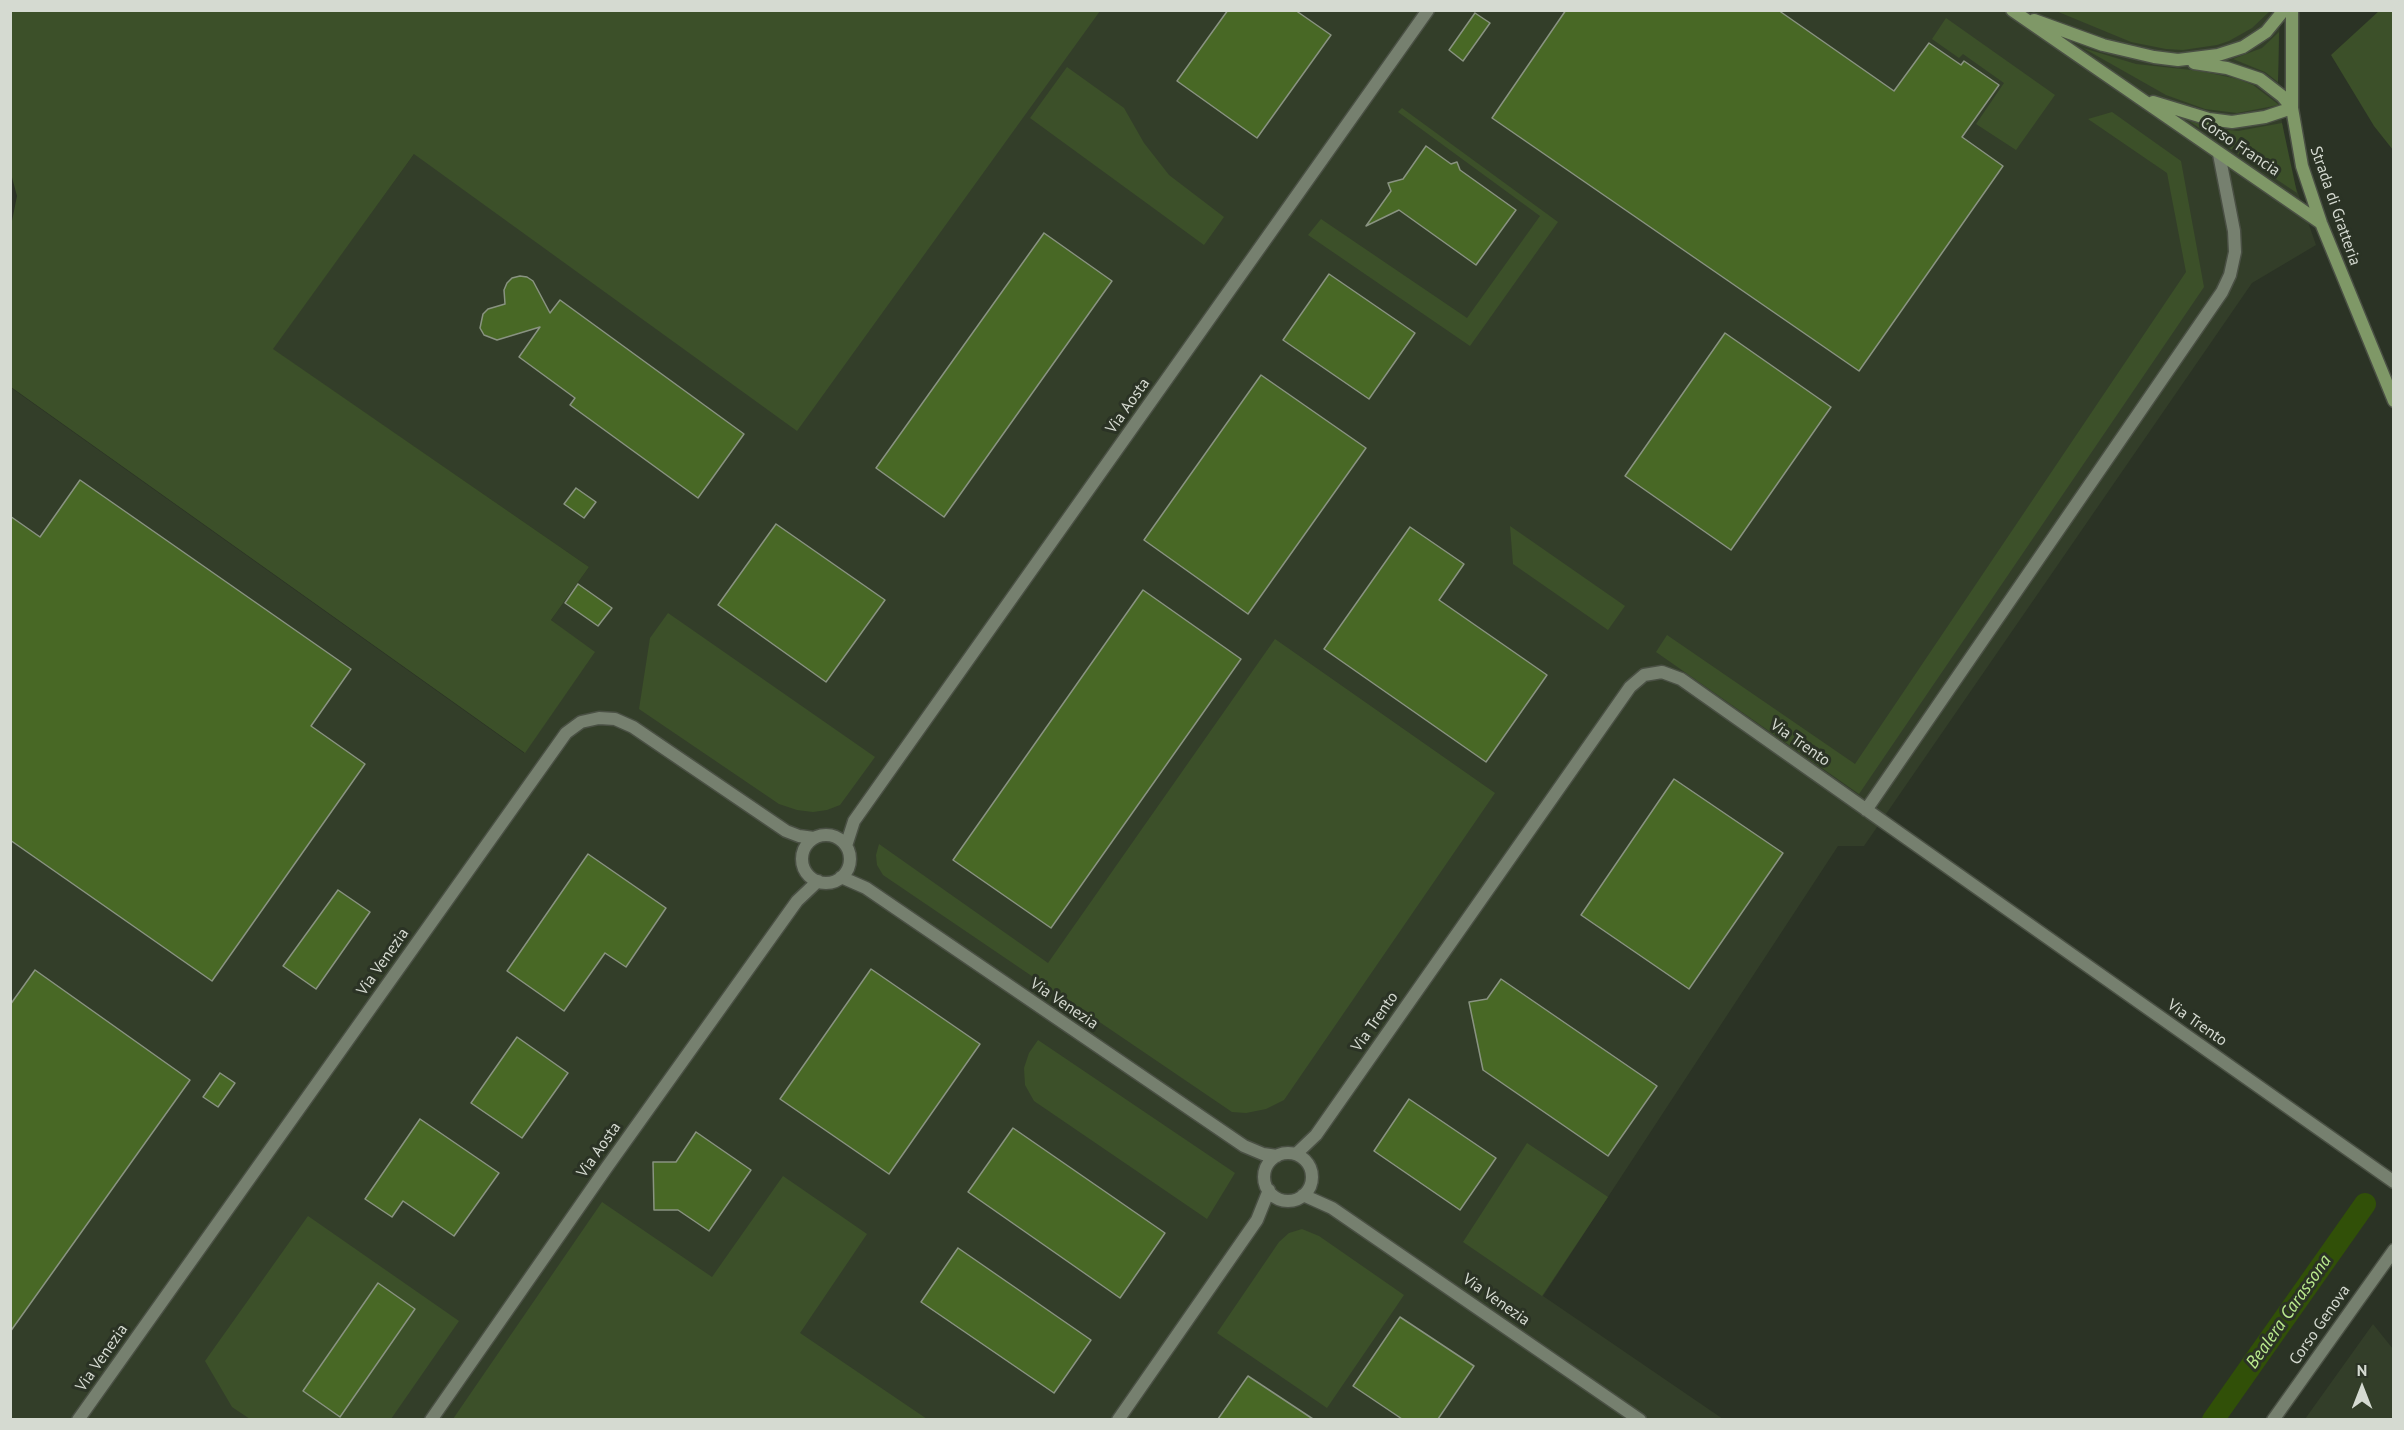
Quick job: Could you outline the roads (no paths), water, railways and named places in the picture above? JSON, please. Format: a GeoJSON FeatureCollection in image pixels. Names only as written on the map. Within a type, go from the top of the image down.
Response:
{"type":"FeatureCollection","features":[{"type":"Feature","properties":{"kind":"street","name":"Via Aosta"},"geometry":{"type":"LineString","coordinates":[[849,864],[846,846],[855,821],[1428,10]]}},
{"type":"Feature","properties":{"kind":"street","name":"Corso Francia"},"geometry":{"type":"LineString","coordinates":[[2178,60],[2217,55],[2243,47],[2266,32],[2284,10]]}},
{"type":"Feature","properties":{"kind":"street","name":"Strada di Gratteria"},"geometry":{"type":"LineString","coordinates":[[2292,10],[2292,108],[2302,166],[2321,223],[2394,402]]}},
{"type":"Feature","properties":{"kind":"street","name":"Corso Francia"},"geometry":{"type":"LineString","coordinates":[[2014,12],[2103,45],[2154,57],[2247,73],[2272,87],[2292,108],[2265,117],[2232,122],[2209,119],[2140,98]]}},
{"type":"Feature","properties":{"kind":"street","name":"Corso Francia"},"geometry":{"type":"LineString","coordinates":[[2014,12],[2321,223]]}},
{"type":"Feature","properties":{"kind":"street"},"geometry":{"type":"LineString","coordinates":[[1866,810],[2222,292],[2230,275],[2235,252],[2234,231],[2219,154]]}},
{"type":"Feature","properties":{"kind":"street","name":"Via Trento"},"geometry":{"type":"LineString","coordinates":[[1296,1154],[1316,1135],[1630,687],[1644,675],[1662,672],[1677,676],[2394,1182]]}},
{"type":"Feature","properties":{"kind":"street","name":"Via Venezia"},"geometry":{"type":"LineString","coordinates":[[78,1419],[566,733],[581,722],[598,718],[615,719],[633,728],[786,831],[814,838]]}},
{"type":"Feature","properties":{"kind":"street","name":"Via Aosta"},"geometry":{"type":"LineString","coordinates":[[834,837],[855,821]]}},
{"type":"Feature","properties":{"kind":"street","name":"Via Venezia"},"geometry":{"type":"LineString","coordinates":[[786,831],[802,854]]}},
{"type":"Feature","properties":{"kind":"street"},"geometry":{"type":"LineString","coordinates":[[802,854],[814,838],[827,835],[846,846]]}},
{"type":"Feature","properties":{"kind":"street","name":"Via Aosta"},"geometry":{"type":"LineString","coordinates":[[797,901],[806,873],[802,854]]}},
{"type":"Feature","properties":{"kind":"street"},"geometry":{"type":"LineString","coordinates":[[806,873],[818,881],[834,881],[841,877],[849,864]]}},
{"type":"Feature","properties":{"kind":"street","name":"Via Venezia"},"geometry":{"type":"LineString","coordinates":[[849,864],[858,880],[866,888]]}},
{"type":"Feature","properties":{"kind":"street","name":"Via Venezia"},"geometry":{"type":"LineString","coordinates":[[841,877],[866,888],[1244,1146],[1255,1152],[1277,1156]]}},
{"type":"Feature","properties":{"kind":"street","name":"Via Aosta"},"geometry":{"type":"LineString","coordinates":[[431,1419],[797,901],[818,881]]}},
{"type":"Feature","properties":{"kind":"street","name":"Via Trento"},"geometry":{"type":"LineString","coordinates":[[1311,1181],[1308,1164],[1316,1135]]}},
{"type":"Feature","properties":{"kind":"street","name":"Via Venezia"},"geometry":{"type":"LineString","coordinates":[[1244,1146],[1265,1171]]}},
{"type":"Feature","properties":{"kind":"street"},"geometry":{"type":"LineString","coordinates":[[1308,1164],[1296,1154],[1277,1156],[1271,1160],[1265,1171],[1264,1179],[1269,1190],[1280,1199],[1297,1199],[1303,1195],[1311,1181]]}},
{"type":"Feature","properties":{"kind":"street","name":"Via Venezia"},"geometry":{"type":"LineString","coordinates":[[1311,1181],[1332,1208]]}},
{"type":"Feature","properties":{"kind":"street"},"geometry":{"type":"LineString","coordinates":[[1257,1220],[1269,1190]]}},
{"type":"Feature","properties":{"kind":"street","name":"Via Venezia"},"geometry":{"type":"LineString","coordinates":[[1303,1195],[1332,1208],[1640,1419]]}},
{"type":"Feature","properties":{"kind":"street"},"geometry":{"type":"LineString","coordinates":[[1118,1419],[1257,1220],[1280,1199]]}},
{"type":"Feature","properties":{"kind":"street","name":"Corso Genova"},"geometry":{"type":"LineString","coordinates":[[2273,1419],[2394,1250]]}},
{"type":"Feature","properties":{"kind":"waterway","name":"Bealera Carassona"},"geometry":{"type":"LineString","coordinates":[[2213,1420],[2365,1204]]}}]}
